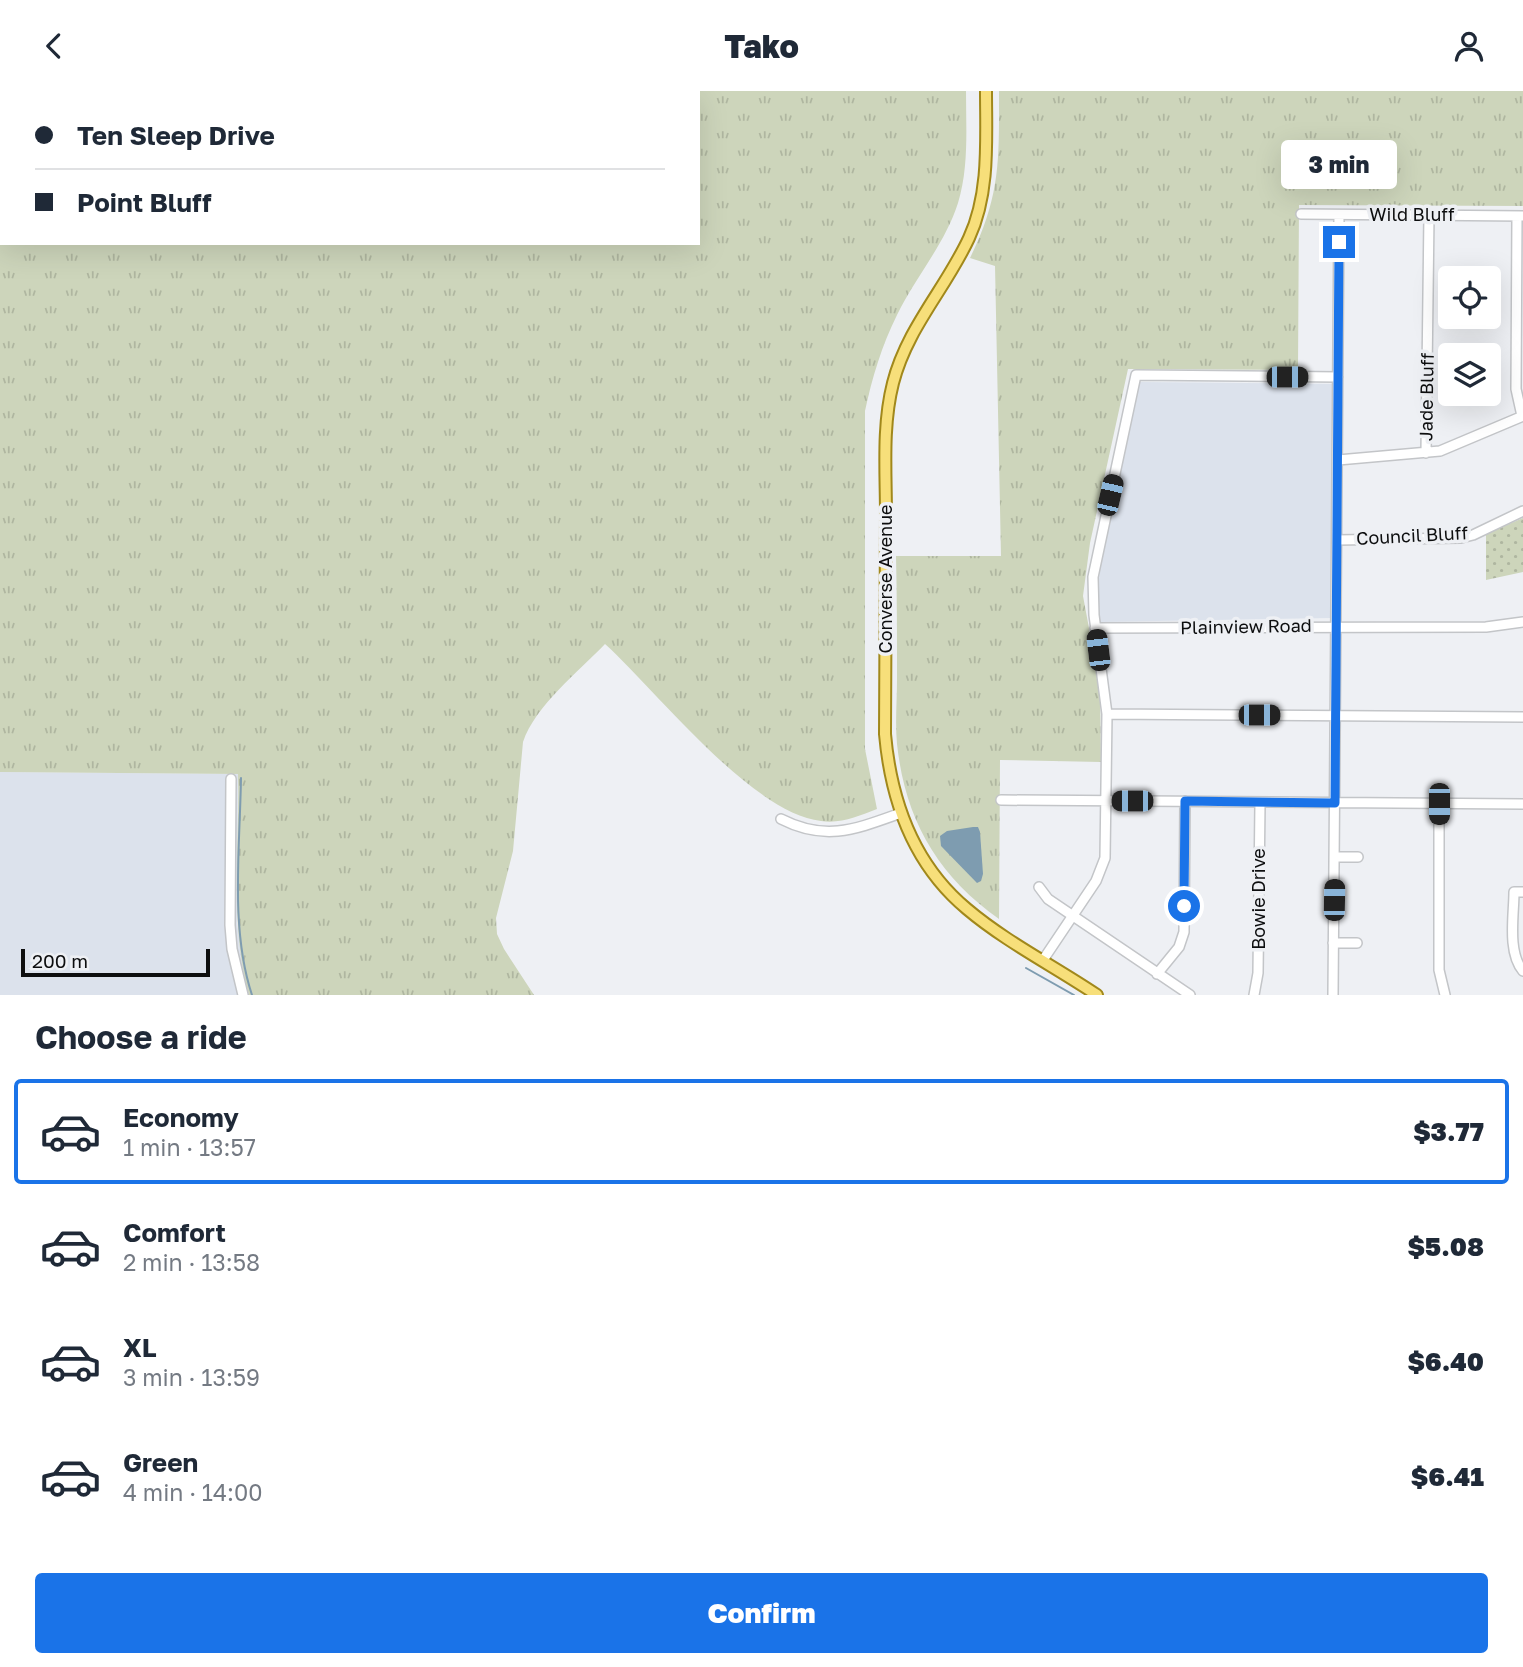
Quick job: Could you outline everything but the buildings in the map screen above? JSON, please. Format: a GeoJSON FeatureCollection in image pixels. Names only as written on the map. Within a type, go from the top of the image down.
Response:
{"type":"FeatureCollection","features":[{"type":"Feature","properties":{"kind":"main road","name":"Converse Avenue"},"geometry":{"type":"LineString","coordinates":[[986,91],[985,177],[971,235],[911,335],[898,366],[887,415],[885,734],[892,784],[901,813],[924,862],[953,896],[978,919],[1092,994]]}},
{"type":"Feature","properties":{"kind":"street","name":"Wild Bluff"},"geometry":{"type":"LineString","coordinates":[[1301,214],[1520,216]]}},
{"type":"Feature","properties":{"kind":"street"},"geometry":{"type":"LineString","coordinates":[[1333,995],[1339,215]]}},
{"type":"Feature","properties":{"kind":"street","name":"Jade Bluff"},"geometry":{"type":"LineString","coordinates":[[1426,453],[1429,215]]}},
{"type":"Feature","properties":{"kind":"street"},"geometry":{"type":"LineString","coordinates":[[1338,460],[1426,453],[1458,445],[1522,416],[1516,395],[1520,216]]}},
{"type":"Feature","properties":{"kind":"street"},"geometry":{"type":"LineString","coordinates":[[1043,960],[1103,868],[1106,848],[1107,714],[1092,594],[1095,561],[1136,375],[1338,377]]}},
{"type":"Feature","properties":{"kind":"street","name":"Council Bluff"},"geometry":{"type":"LineString","coordinates":[[1337,540],[1461,537],[1473,535],[1523,512]]}},
{"type":"Feature","properties":{"kind":"street","name":"Plainview Road"},"geometry":{"type":"LineString","coordinates":[[1096,628],[1486,627],[1523,622]]}},
{"type":"Feature","properties":{"kind":"street"},"geometry":{"type":"LineString","coordinates":[[1107,714],[1523,717]]}},
{"type":"Feature","properties":{"kind":"street"},"geometry":{"type":"LineString","coordinates":[[231,779],[230,925],[232,949],[243,995]]}},
{"type":"Feature","properties":{"kind":"street"},"geometry":{"type":"LineString","coordinates":[[1001,800],[1523,804]]}},
{"type":"Feature","properties":{"kind":"street"},"geometry":{"type":"LineString","coordinates":[[1157,974],[1179,947],[1184,932],[1185,801]]}},
{"type":"Feature","properties":{"kind":"street","name":"Bowie Drive"},"geometry":{"type":"LineString","coordinates":[[1254,995],[1258,973],[1259,803]]}},
{"type":"Feature","properties":{"kind":"street"},"geometry":{"type":"LineString","coordinates":[[1439,804],[1439,970],[1445,995]]}},
{"type":"Feature","properties":{"kind":"street"},"geometry":{"type":"LineString","coordinates":[[781,819],[799,828],[830,832],[863,827],[901,813]]}},
{"type":"Feature","properties":{"kind":"street"},"geometry":{"type":"LineString","coordinates":[[1334,857],[1358,857]]}},
{"type":"Feature","properties":{"kind":"street"},"geometry":{"type":"LineString","coordinates":[[1040,887],[1048,898],[1190,995]]}},
{"type":"Feature","properties":{"kind":"street"},"geometry":{"type":"LineString","coordinates":[[1518,892],[1514,953],[1523,971]]}},
{"type":"Feature","properties":{"kind":"street"},"geometry":{"type":"LineString","coordinates":[[1334,943],[1357,943]]}},
{"type":"Feature","properties":{"kind":"shaded area"},"geometry":{"type":"Polygon","coordinates":[[[1140,382],[1333,384],[1331,618],[1100,622],[1098,590],[1101,555],[1140,382]]]}},
{"type":"Feature","properties":{"kind":"shaded area"},"geometry":{"type":"Polygon","coordinates":[[[0,772],[238,774],[237,923],[249,995],[0,995],[0,772]]]}},
{"type":"Feature","properties":{"kind":"green space"},"geometry":{"type":"Polygon","coordinates":[[[700,91],[966,91],[965,161],[958,203],[946,232],[892,326],[878,362],[865,411],[865,749],[877,809],[857,817],[828,822],[794,813],[765,797],[706,747],[605,644],[547,702],[523,742],[513,851],[496,918],[497,934],[504,949],[534,995],[249,995],[237,913],[238,774],[0,772],[0,245],[700,245],[700,91]]]}},
{"type":"Feature","properties":{"kind":"green space"},"geometry":{"type":"Polygon","coordinates":[[[999,91],[1523,91],[1523,206],[1299,205],[1298,370],[1128,369],[1090,543],[1083,596],[1100,687],[1101,762],[1000,760],[999,919],[958,884],[942,864],[916,821],[908,797],[896,736],[896,556],[1001,556],[995,266],[970,258],[988,215],[993,195],[998,157],[999,91]]]}},
{"type":"Feature","properties":{"kind":"green space"},"geometry":{"type":"Polygon","coordinates":[[[1523,518],[1523,572],[1486,580],[1486,534],[1523,518]]]}},
{"type":"Feature","properties":{"kind":"water"},"geometry":{"type":"Polygon","coordinates":[[[978,827],[980,832],[983,874],[981,881],[977,883],[941,846],[940,836],[947,831],[978,827]]]}},
{"type":"Feature","properties":{"kind":"waterway"},"geometry":{"type":"LineString","coordinates":[[241,778],[239,916],[245,970],[252,995]]}},
{"type":"Feature","properties":{"kind":"waterway"},"geometry":{"type":"LineString","coordinates":[[1026,968],[1074,995]]}},
{"type":"Feature","properties":{"kind":"route"},"geometry":{"type":"LineString","coordinates":[[1184,906],[1185,801],[1335,803],[1339,242]]}}]}
